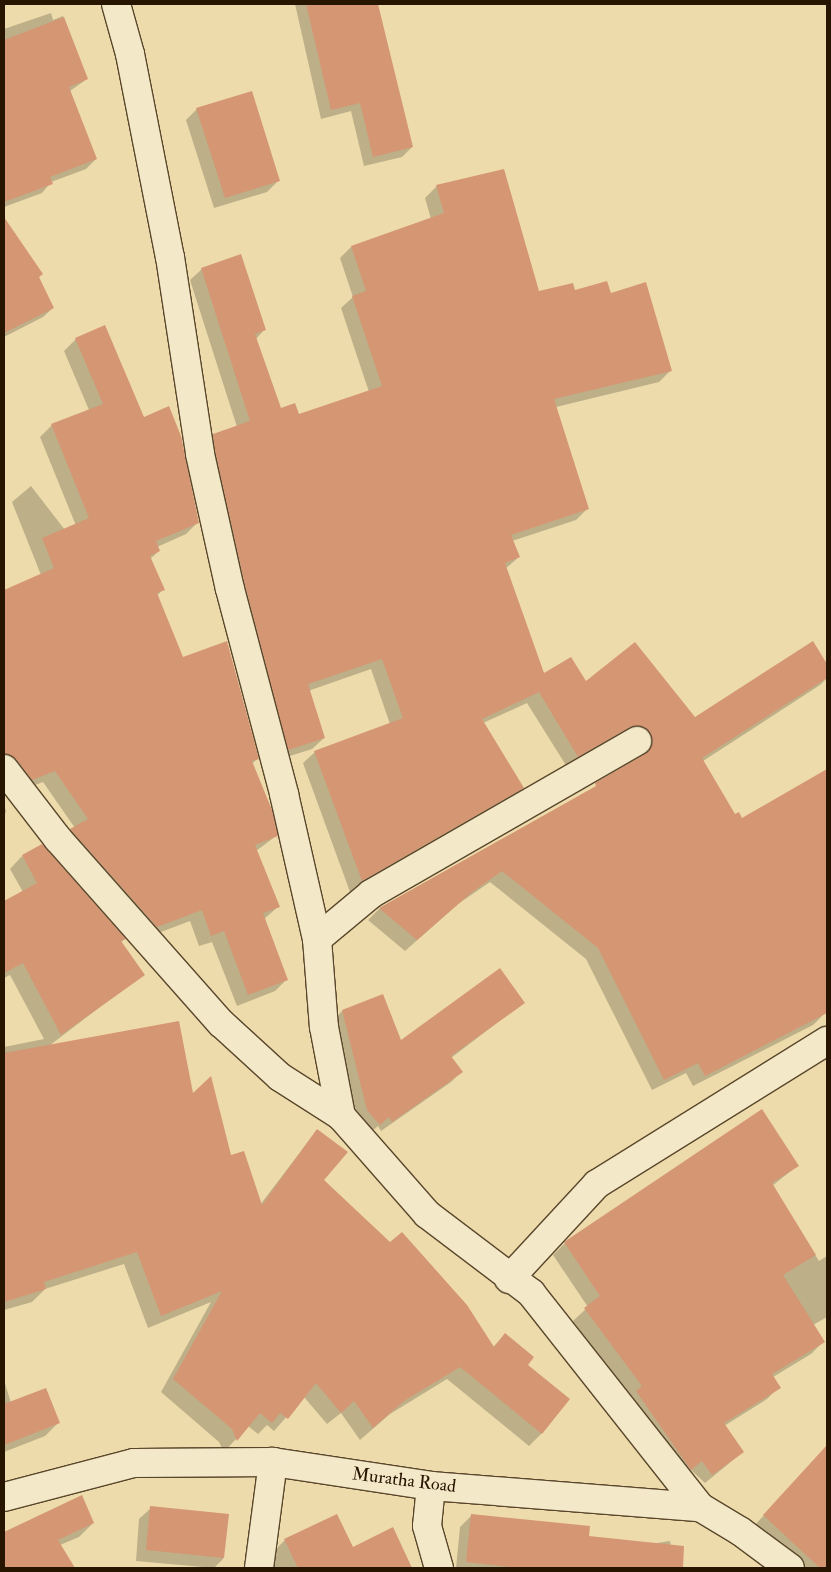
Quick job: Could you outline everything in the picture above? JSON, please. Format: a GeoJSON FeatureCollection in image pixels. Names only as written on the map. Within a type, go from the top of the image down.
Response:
{"type":"FeatureCollection","features":[{"type":"Feature","properties":{"kind":"street"},"geometry":{"type":"LineString","coordinates":[[116,4],[130,54],[170,257],[202,463],[230,589],[284,794],[317,939],[324,1026],[341,1116]]}},
{"type":"Feature","properties":{"kind":"street"},"geometry":{"type":"LineString","coordinates":[[317,939],[371,894],[637,741]]}},
{"type":"Feature","properties":{"kind":"street"},"geometry":{"type":"LineString","coordinates":[[4,769],[58,839],[221,1023],[280,1077],[341,1116],[427,1214],[508,1278],[531,1293],[700,1507]]}},
{"type":"Feature","properties":{"kind":"street"},"geometry":{"type":"LineString","coordinates":[[508,1278],[597,1184],[827,1041]]}},
{"type":"Feature","properties":{"kind":"street"},"geometry":{"type":"LineString","coordinates":[[259,1568],[273,1462]]}},
{"type":"Feature","properties":{"kind":"street","name":"Muratha Road"},"geometry":{"type":"LineString","coordinates":[[4,1497],[134,1463],[273,1462],[431,1486],[700,1507],[740,1531],[790,1568]]}},
{"type":"Feature","properties":{"kind":"street"},"geometry":{"type":"LineString","coordinates":[[431,1486],[427,1526],[439,1568]]}},
{"type":"Feature","properties":{"kind":"building"},"geometry":{"type":"Polygon","coordinates":[[[306,4],[378,4],[413,147],[373,157],[360,103],[331,110],[306,4]]]}},
{"type":"Feature","properties":{"kind":"building"},"geometry":{"type":"Polygon","coordinates":[[[64,17],[88,79],[69,87],[97,159],[50,177],[53,184],[4,202],[4,40],[64,17]]]}},
{"type":"Feature","properties":{"kind":"building"},"geometry":{"type":"Polygon","coordinates":[[[252,91],[280,181],[225,198],[196,108],[252,91]]]}},
{"type":"Feature","properties":{"kind":"building"},"geometry":{"type":"Polygon","coordinates":[[[504,169],[539,291],[573,283],[575,290],[607,281],[611,293],[646,282],[672,371],[554,399],[589,509],[511,535],[520,557],[505,563],[544,673],[571,657],[586,681],[635,642],[695,717],[813,641],[827,664],[827,678],[702,758],[735,814],[739,812],[742,818],[827,769],[827,1013],[705,1076],[698,1063],[664,1080],[598,948],[502,871],[471,893],[417,940],[379,908],[596,786],[595,783],[645,754],[653,742],[650,733],[644,727],[630,727],[578,757],[539,692],[482,719],[524,788],[362,881],[314,751],[403,718],[382,659],[308,684],[325,738],[288,750],[245,585],[215,451],[213,434],[250,421],[201,268],[241,254],[266,330],[255,334],[281,408],[295,403],[299,414],[382,386],[352,296],[366,291],[351,246],[444,213],[436,185],[504,169]]]}},
{"type":"Feature","properties":{"kind":"building"},"geometry":{"type":"Polygon","coordinates":[[[4,217],[43,274],[39,277],[54,308],[4,333],[4,217]]]}},
{"type":"Feature","properties":{"kind":"building"},"geometry":{"type":"Polygon","coordinates":[[[105,325],[144,417],[169,406],[181,436],[199,523],[156,541],[160,551],[150,556],[165,590],[157,593],[183,657],[227,641],[259,759],[252,761],[272,810],[278,836],[255,845],[280,907],[263,913],[288,980],[248,995],[224,931],[211,936],[202,910],[157,927],[70,829],[88,819],[55,771],[32,780],[16,759],[4,754],[4,590],[54,568],[42,538],[89,518],[51,424],[103,404],[75,338],[105,325]]]}},
{"type":"Feature","properties":{"kind":"building"},"geometry":{"type":"Polygon","coordinates":[[[42,844],[126,939],[121,941],[145,975],[61,1035],[23,963],[4,973],[4,901],[37,883],[22,855],[42,844]]]}},
{"type":"Feature","properties":{"kind":"building"},"geometry":{"type":"Polygon","coordinates":[[[500,968],[525,1003],[451,1056],[463,1072],[392,1122],[389,1117],[380,1125],[367,1110],[342,1010],[383,994],[401,1040],[500,968]]]}},
{"type":"Feature","properties":{"kind":"building"},"geometry":{"type":"Polygon","coordinates":[[[179,1021],[193,1093],[211,1076],[231,1155],[244,1151],[262,1205],[317,1129],[348,1152],[324,1180],[390,1242],[402,1232],[467,1305],[494,1347],[505,1333],[534,1357],[528,1365],[570,1399],[542,1434],[460,1367],[404,1401],[373,1428],[354,1401],[341,1413],[316,1383],[288,1419],[280,1413],[272,1423],[260,1413],[237,1441],[232,1429],[173,1379],[222,1291],[161,1316],[137,1252],[44,1282],[46,1289],[4,1302],[4,1053],[179,1021]]]}},
{"type":"Feature","properties":{"kind":"building"},"geometry":{"type":"Polygon","coordinates":[[[762,1109],[799,1166],[772,1183],[816,1255],[783,1275],[825,1342],[772,1374],[781,1388],[724,1423],[744,1452],[712,1475],[702,1461],[691,1470],[636,1391],[642,1386],[584,1308],[600,1296],[564,1242],[762,1109]]]}},
{"type":"Feature","properties":{"kind":"building"},"geometry":{"type":"Polygon","coordinates":[[[46,1388],[60,1423],[4,1445],[4,1404],[46,1388]]]}},
{"type":"Feature","properties":{"kind":"building"},"geometry":{"type":"Polygon","coordinates":[[[827,1445],[827,1568],[820,1568],[763,1515],[827,1445]]]}},
{"type":"Feature","properties":{"kind":"building"},"geometry":{"type":"Polygon","coordinates":[[[82,1495],[94,1523],[58,1540],[75,1568],[4,1568],[4,1532],[82,1495]]]}},
{"type":"Feature","properties":{"kind":"building"},"geometry":{"type":"Polygon","coordinates":[[[150,1506],[229,1514],[224,1558],[146,1550],[150,1506]]]}},
{"type":"Feature","properties":{"kind":"building"},"geometry":{"type":"Polygon","coordinates":[[[337,1514],[353,1547],[393,1527],[412,1568],[298,1568],[284,1539],[337,1514]]]}},
{"type":"Feature","properties":{"kind":"building"},"geometry":{"type":"Polygon","coordinates":[[[471,1514],[590,1526],[589,1536],[684,1546],[683,1568],[520,1568],[466,1562],[471,1514]]]}}]}
